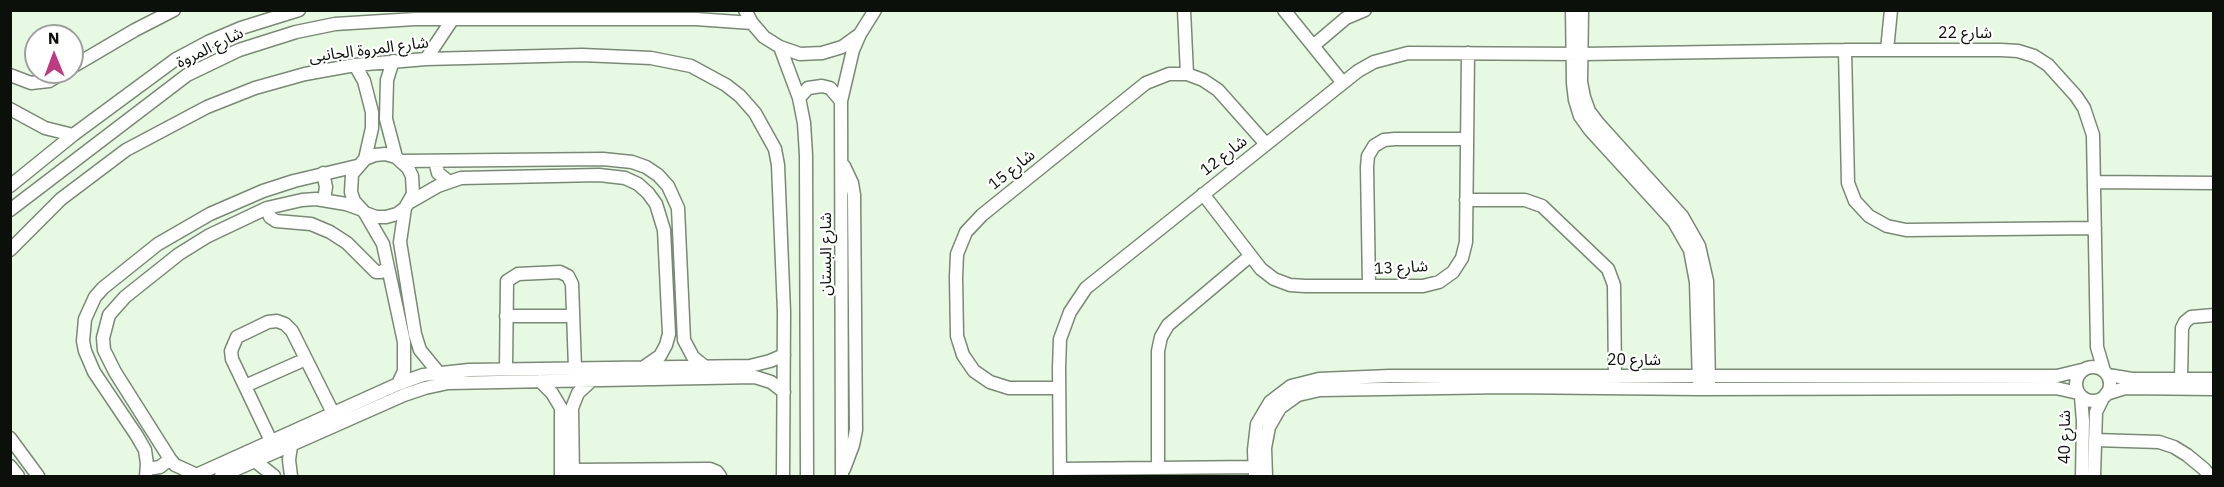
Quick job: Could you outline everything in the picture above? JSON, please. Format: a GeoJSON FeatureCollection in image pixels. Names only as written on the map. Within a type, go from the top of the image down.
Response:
{"type":"FeatureCollection","features":[{"type":"Feature","properties":{"kind":"street"},"geometry":{"type":"LineString","coordinates":[[84,60],[174,10]]}},
{"type":"Feature","properties":{"kind":"street","name":"شارع المروة"},"geometry":{"type":"LineString","coordinates":[[10,186],[176,59],[241,28],[299,10]]}},
{"type":"Feature","properties":{"kind":"street"},"geometry":{"type":"LineString","coordinates":[[746,10],[752,23],[764,37],[780,47],[800,54],[822,53],[842,47],[860,34],[877,13]]}},
{"type":"Feature","properties":{"kind":"street"},"geometry":{"type":"LineString","coordinates":[[1184,10],[1187,74],[1203,80],[1223,94],[1266,144]]}},
{"type":"Feature","properties":{"kind":"street"},"geometry":{"type":"LineString","coordinates":[[1284,10],[1343,83]]}},
{"type":"Feature","properties":{"kind":"street"},"geometry":{"type":"LineString","coordinates":[[1313,46],[1346,18],[1365,10]]}},
{"type":"Feature","properties":{"kind":"street"},"geometry":{"type":"LineString","coordinates":[[1572,10],[1577,54]]}},
{"type":"Feature","properties":{"kind":"street"},"geometry":{"type":"LineString","coordinates":[[1582,10],[1575,100],[1580,116],[1590,130],[1674,222],[1690,250],[1696,282],[1704,383]]}},
{"type":"Feature","properties":{"kind":"street"},"geometry":{"type":"LineString","coordinates":[[1887,50],[1891,10]]}},
{"type":"Feature","properties":{"kind":"street","name":"شارع المروة"},"geometry":{"type":"LineString","coordinates":[[10,210],[187,75],[238,50],[296,32],[335,24],[373,20],[696,19],[752,23]]}},
{"type":"Feature","properties":{"kind":"street"},"geometry":{"type":"LineString","coordinates":[[426,59],[453,20]]}},
{"type":"Feature","properties":{"kind":"street","name":"شارع البستان"},"geometry":{"type":"LineString","coordinates":[[842,474],[842,101],[853,50],[860,34]]}},
{"type":"Feature","properties":{"kind":"street","name":"شارع البستان"},"geometry":{"type":"LineString","coordinates":[[780,47],[799,98],[806,155],[807,477]]}},
{"type":"Feature","properties":{"kind":"street"},"geometry":{"type":"LineString","coordinates":[[1845,50],[1848,183],[1856,201],[1869,216],[1887,226],[1906,230],[2095,228]]}},
{"type":"Feature","properties":{"kind":"street","name":"شارع 22"},"geometry":{"type":"LineString","coordinates":[[1577,54],[1887,50],[2018,51],[2034,56],[2048,65],[2076,96],[2090,121],[2093,135],[2097,346],[2095,355],[2083,369]]}},
{"type":"Feature","properties":{"kind":"street","name":"شارع 13"},"geometry":{"type":"LineString","coordinates":[[1203,194],[1250,256],[1267,274],[1290,285],[1423,286],[1440,282],[1453,272],[1462,258],[1466,242],[1468,53]]}},
{"type":"Feature","properties":{"kind":"street","name":"شارع 12"},"geometry":{"type":"LineString","coordinates":[[1060,473],[1060,339],[1070,312],[1086,288],[1366,67],[1392,56],[1408,54],[1577,54]]}},
{"type":"Feature","properties":{"kind":"street","name":"شارع المروة الجانبى"},"geometry":{"type":"LineString","coordinates":[[10,250],[61,199],[92,173],[126,150],[207,107],[255,88],[305,74],[393,61],[582,55],[661,60],[690,66],[709,74],[740,96],[755,113],[775,149],[778,165],[784,312],[783,477]]}},
{"type":"Feature","properties":{"kind":"street"},"geometry":{"type":"LineString","coordinates":[[176,59],[187,75]]}},
{"type":"Feature","properties":{"kind":"street"},"geometry":{"type":"LineString","coordinates":[[393,61],[387,80],[385,110],[389,138],[399,159],[412,176],[414,185],[407,205],[400,242],[415,334],[420,350],[438,372]]}},
{"type":"Feature","properties":{"kind":"street"},"geometry":{"type":"LineString","coordinates":[[355,65],[364,81],[372,112],[371,136],[350,183],[351,192],[383,244],[404,342],[404,371],[398,384]]}},
{"type":"Feature","properties":{"kind":"street","name":"شارع 15"},"geometry":{"type":"LineString","coordinates":[[1059,388],[1009,388],[990,382],[974,371],[963,355],[957,336],[957,254],[966,232],[982,215],[1146,83],[1169,74],[1187,74]]}},
{"type":"Feature","properties":{"kind":"street"},"geometry":{"type":"LineString","coordinates":[[799,98],[808,88],[822,86],[830,88],[842,101]]}},
{"type":"Feature","properties":{"kind":"street"},"geometry":{"type":"LineString","coordinates":[[10,126],[14,112],[45,128],[74,135]]}},
{"type":"Feature","properties":{"kind":"street"},"geometry":{"type":"LineString","coordinates":[[1370,286],[1367,167],[1368,156],[1374,146],[1384,140],[1395,139],[1467,139]]}},
{"type":"Feature","properties":{"kind":"street"},"geometry":{"type":"LineString","coordinates":[[170,459],[147,473],[145,450],[94,372],[83,341],[85,319],[95,297],[158,244],[210,214],[263,191],[361,162],[375,155],[385,154],[399,159],[435,160],[619,160],[646,167],[668,186],[678,208],[683,337],[689,352],[704,366]]}},
{"type":"Feature","properties":{"kind":"street"},"geometry":{"type":"LineString","coordinates":[[435,160],[438,173],[448,181]]}},
{"type":"Feature","properties":{"kind":"street"},"geometry":{"type":"LineString","coordinates":[[323,173],[326,187],[324,200]]}},
{"type":"Feature","properties":{"kind":"street"},"geometry":{"type":"LineString","coordinates":[[644,367],[660,356],[668,340],[664,230],[656,204],[638,184],[626,178],[599,175],[461,178],[448,181],[386,218],[375,217],[346,204],[324,200],[302,200],[267,208],[208,236],[179,254],[125,297],[109,315],[103,338],[104,350],[109,361],[170,459],[195,476],[333,413],[448,383],[592,380],[644,367],[704,366],[746,371],[766,379],[784,392]]}},
{"type":"Feature","properties":{"kind":"street"},"geometry":{"type":"LineString","coordinates":[[2094,182],[2214,183]]}},
{"type":"Feature","properties":{"kind":"street"},"geometry":{"type":"LineString","coordinates":[[1466,200],[1525,200],[1542,206],[1608,269],[1614,285],[1611,380]]}},
{"type":"Feature","properties":{"kind":"street"},"geometry":{"type":"LineString","coordinates":[[267,208],[270,216],[276,221],[311,224],[330,232],[346,243],[376,272],[381,273],[388,268]]}},
{"type":"Feature","properties":{"kind":"street"},"geometry":{"type":"LineString","coordinates":[[1158,468],[1158,351],[1161,338],[1168,325],[1250,256]]}},
{"type":"Feature","properties":{"kind":"street"},"geometry":{"type":"LineString","coordinates":[[506,369],[506,285],[510,277],[518,274],[560,272],[571,280],[575,368]]}},
{"type":"Feature","properties":{"kind":"street"},"geometry":{"type":"LineString","coordinates":[[784,312],[807,312]]}},
{"type":"Feature","properties":{"kind":"street"},"geometry":{"type":"LineString","coordinates":[[2181,379],[2182,328],[2185,322],[2191,317],[2214,315]]}},
{"type":"Feature","properties":{"kind":"street"},"geometry":{"type":"LineString","coordinates":[[506,316],[573,316]]}},
{"type":"Feature","properties":{"kind":"street"},"geometry":{"type":"LineString","coordinates":[[271,441],[232,359],[233,344],[237,337],[268,322],[277,321],[285,324],[292,331],[333,413]]}},
{"type":"Feature","properties":{"kind":"street"},"geometry":{"type":"LineString","coordinates":[[668,340],[678,341],[683,337]]}},
{"type":"Feature","properties":{"kind":"street","name":"شارع 22"},"geometry":{"type":"LineString","coordinates":[[2097,346],[2106,373]]}},
{"type":"Feature","properties":{"kind":"street"},"geometry":{"type":"LineString","coordinates":[[405,357],[413,356],[420,350]]}},
{"type":"Feature","properties":{"kind":"street"},"geometry":{"type":"LineString","coordinates":[[221,477],[291,446],[377,400],[398,384],[438,372],[575,368],[613,374],[746,371],[784,354]]}},
{"type":"Feature","properties":{"kind":"street"},"geometry":{"type":"LineString","coordinates":[[244,386],[306,359]]}},
{"type":"Feature","properties":{"kind":"street"},"geometry":{"type":"LineString","coordinates":[[2214,379],[2132,379],[2106,373],[2094,367],[2083,369],[2076,380],[2079,395],[2093,401],[2125,388],[2214,389]]}},
{"type":"Feature","properties":{"kind":"street","name":"شارع 20"},"geometry":{"type":"LineString","coordinates":[[1704,383],[2057,376],[2083,369]]}},
{"type":"Feature","properties":{"kind":"street"},"geometry":{"type":"LineString","coordinates":[[2105,396],[2110,384],[2106,373]]}},
{"type":"Feature","properties":{"kind":"street","name":"شارع 20"},"geometry":{"type":"LineString","coordinates":[[1255,472],[1257,424],[1270,402],[1291,386],[1319,380],[1390,376],[2055,388],[2079,395]]}},
{"type":"Feature","properties":{"kind":"street"},"geometry":{"type":"LineString","coordinates":[[561,477],[566,408],[592,380]]}},
{"type":"Feature","properties":{"kind":"street","name":"شارع 20"},"geometry":{"type":"LineString","coordinates":[[1266,477],[1265,448],[1269,427],[1280,408],[1298,395],[1331,389],[1611,380]]}},
{"type":"Feature","properties":{"kind":"street"},"geometry":{"type":"LineString","coordinates":[[540,381],[566,408],[573,473],[710,469],[717,472],[720,477]]}},
{"type":"Feature","properties":{"kind":"street","name":"شارع 40"},"geometry":{"type":"LineString","coordinates":[[2079,395],[2083,421],[2082,477]]}},
{"type":"Feature","properties":{"kind":"street","name":"شارع 40"},"geometry":{"type":"LineString","coordinates":[[2094,477],[2096,412],[2105,396]]}},
{"type":"Feature","properties":{"kind":"street"},"geometry":{"type":"LineString","coordinates":[[10,438],[38,477]]}},
{"type":"Feature","properties":{"kind":"street"},"geometry":{"type":"LineString","coordinates":[[2095,440],[2158,442],[2174,447],[2205,469],[2210,477]]}},
{"type":"Feature","properties":{"kind":"street"},"geometry":{"type":"LineString","coordinates":[[288,476],[291,446]]}},
{"type":"Feature","properties":{"kind":"street"},"geometry":{"type":"LineString","coordinates":[[255,462],[274,477]]}},
{"type":"Feature","properties":{"kind":"street"},"geometry":{"type":"LineString","coordinates":[[10,466],[18,477]]}},
{"type":"Feature","properties":{"kind":"street"},"geometry":{"type":"LineString","coordinates":[[1060,473],[1158,468],[1255,472]]}}]}
